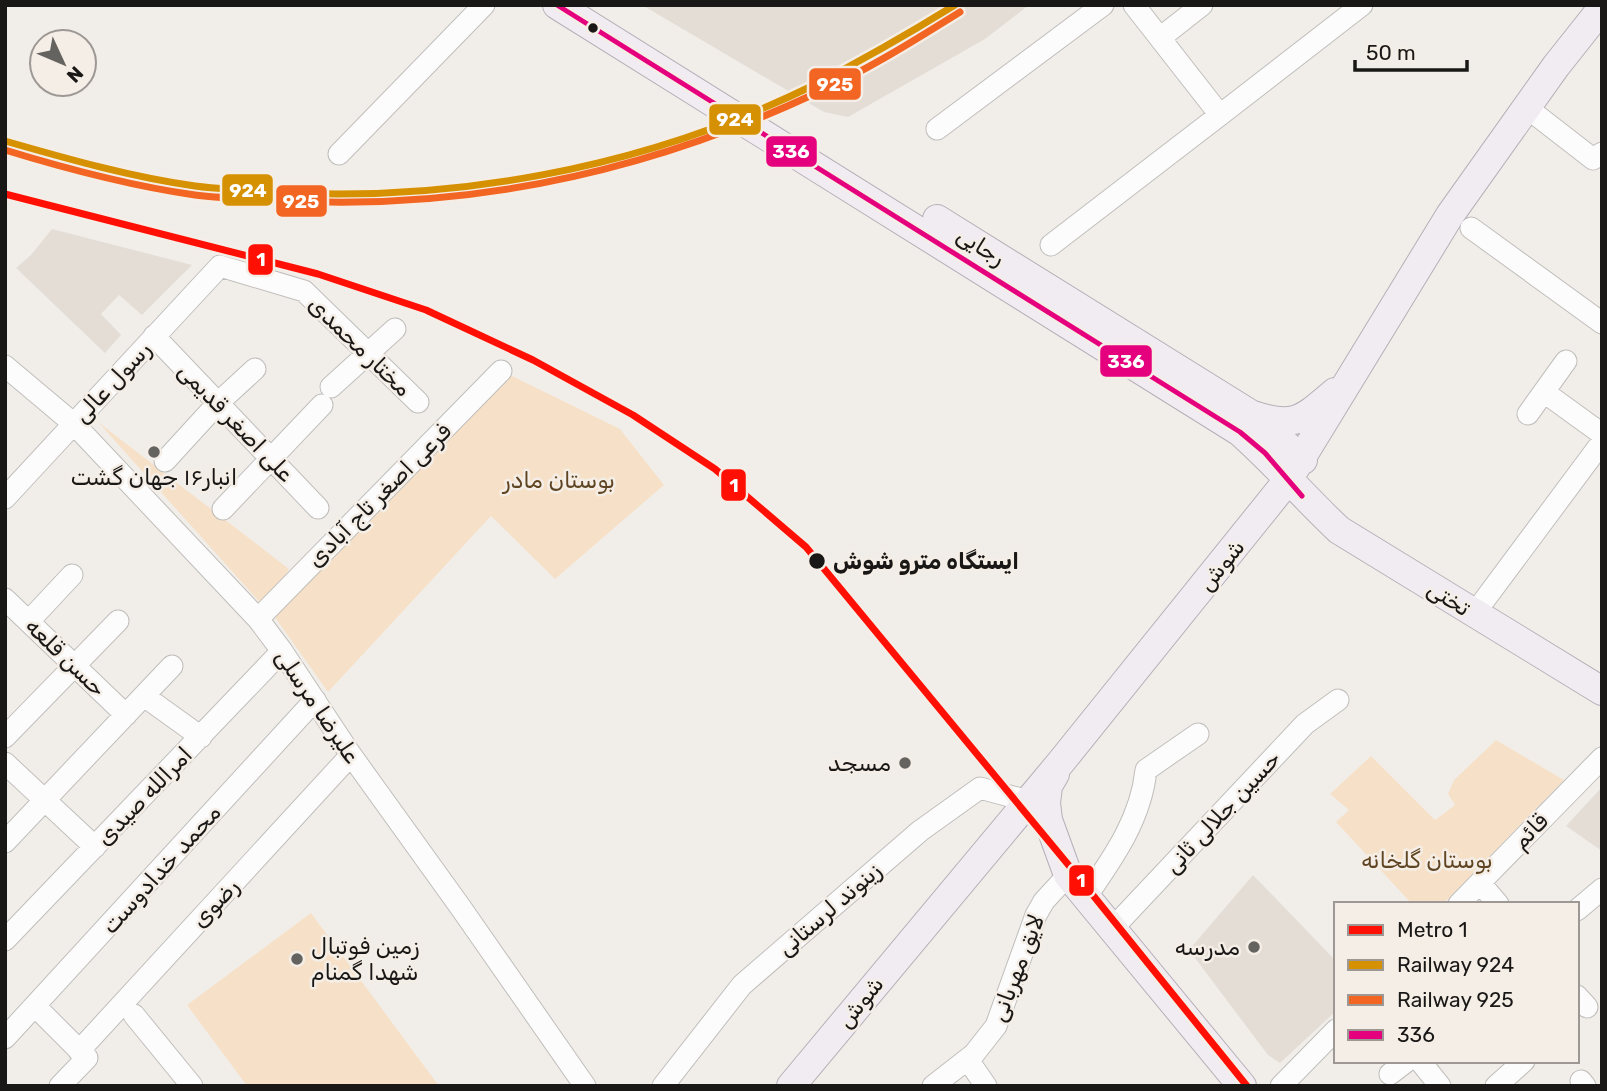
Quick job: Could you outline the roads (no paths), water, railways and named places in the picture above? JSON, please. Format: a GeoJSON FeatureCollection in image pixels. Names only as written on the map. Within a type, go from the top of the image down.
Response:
{"type":"FeatureCollection","features":[{"type":"Feature","properties":{"kind":"main road"},"geometry":{"type":"LineString","coordinates":[[557,5],[698,82]]}},
{"type":"Feature","properties":{"kind":"main road"},"geometry":{"type":"LineString","coordinates":[[592,5],[698,82]]}},
{"type":"Feature","properties":{"kind":"main road","name":"شوش"},"geometry":{"type":"LineString","coordinates":[[791,1086],[1298,479],[1350,379],[1450,215],[1602,8]]}},
{"type":"Feature","properties":{"kind":"main road","name":"رجایی"},"geometry":{"type":"LineString","coordinates":[[698,82],[1252,415]]}},
{"type":"Feature","properties":{"kind":"main road","name":"رجایی"},"geometry":{"type":"LineString","coordinates":[[771,127],[1240,432],[1270,444]]}},
{"type":"Feature","properties":{"kind":"main road"},"geometry":{"type":"LineString","coordinates":[[1252,415],[1276,422],[1292,421],[1311,412],[1350,379]]}},
{"type":"Feature","properties":{"kind":"main road"},"geometry":{"type":"LineString","coordinates":[[1252,415],[1270,444]]}},
{"type":"Feature","properties":{"kind":"main road","name":"تختی"},"geometry":{"type":"LineString","coordinates":[[1270,444],[1339,530],[1602,691]]}},
{"type":"Feature","properties":{"kind":"main road"},"geometry":{"type":"LineString","coordinates":[[1061,762],[1048,786],[1046,803],[1054,839],[1068,875],[1242,1086]]}},
{"type":"Feature","properties":{"kind":"street"},"geometry":{"type":"LineString","coordinates":[[339,154],[484,5]]}},
{"type":"Feature","properties":{"kind":"street"},"geometry":{"type":"LineString","coordinates":[[937,129],[1103,5]]}},
{"type":"Feature","properties":{"kind":"street"},"geometry":{"type":"LineString","coordinates":[[1134,5],[1220,115]]}},
{"type":"Feature","properties":{"kind":"street"},"geometry":{"type":"LineString","coordinates":[[1160,38],[1202,5]]}},
{"type":"Feature","properties":{"kind":"street"},"geometry":{"type":"LineString","coordinates":[[1051,245],[1220,115],[1351,8]]}},
{"type":"Feature","properties":{"kind":"street"},"geometry":{"type":"LineString","coordinates":[[1527,107],[1598,156]]}},
{"type":"Feature","properties":{"kind":"street"},"geometry":{"type":"LineString","coordinates":[[1471,229],[1602,323]]}},
{"type":"Feature","properties":{"kind":"street","name":"رسول عالی"},"geometry":{"type":"LineString","coordinates":[[5,498],[220,266]]}},
{"type":"Feature","properties":{"kind":"street","name":"مختار محمدی"},"geometry":{"type":"LineString","coordinates":[[220,266],[304,291],[418,402]]}},
{"type":"Feature","properties":{"kind":"street"},"geometry":{"type":"LineString","coordinates":[[223,509],[272,459],[327,396],[395,329]]}},
{"type":"Feature","properties":{"kind":"street","name":"علی اصغر قدیمی"},"geometry":{"type":"LineString","coordinates":[[155,336],[318,508]]}},
{"type":"Feature","properties":{"kind":"street"},"geometry":{"type":"LineString","coordinates":[[1528,414],[1566,361]]}},
{"type":"Feature","properties":{"kind":"street","name":"علیرضا مرسلی"},"geometry":{"type":"LineString","coordinates":[[5,366],[74,424],[258,619],[585,1086]]}},
{"type":"Feature","properties":{"kind":"street"},"geometry":{"type":"LineString","coordinates":[[165,461],[218,403],[255,369]]}},
{"type":"Feature","properties":{"kind":"street","name":"فرعی اصغر تاج آبادی"},"geometry":{"type":"LineString","coordinates":[[258,619],[501,372]]}},
{"type":"Feature","properties":{"kind":"street"},"geometry":{"type":"LineString","coordinates":[[1544,392],[1602,434]]}},
{"type":"Feature","properties":{"kind":"street"},"geometry":{"type":"LineString","coordinates":[[1474,614],[1602,442]]}},
{"type":"Feature","properties":{"kind":"street"},"geometry":{"type":"LineString","coordinates":[[29,621],[72,575]]}},
{"type":"Feature","properties":{"kind":"street","name":"حسن قلعه"},"geometry":{"type":"LineString","coordinates":[[5,599],[126,715]]}},
{"type":"Feature","properties":{"kind":"street"},"geometry":{"type":"LineString","coordinates":[[5,737],[118,621]]}},
{"type":"Feature","properties":{"kind":"street","name":"امرالله صیدی"},"geometry":{"type":"LineString","coordinates":[[5,940],[282,651]]}},
{"type":"Feature","properties":{"kind":"street"},"geometry":{"type":"LineString","coordinates":[[5,842],[172,666]]}},
{"type":"Feature","properties":{"kind":"street"},"geometry":{"type":"LineString","coordinates":[[144,696],[201,737]]}},
{"type":"Feature","properties":{"kind":"street","name":"محمد خدادوست"},"geometry":{"type":"LineString","coordinates":[[5,1038],[315,700]]}},
{"type":"Feature","properties":{"kind":"street","name":"حسین جلالی ثانی"},"geometry":{"type":"LineString","coordinates":[[1112,929],[1305,724],[1338,701]]}},
{"type":"Feature","properties":{"kind":"street"},"geometry":{"type":"LineString","coordinates":[[1086,897],[1111,861],[1129,828],[1141,797],[1146,770],[1198,734]]}},
{"type":"Feature","properties":{"kind":"street","name":"رضوی"},"geometry":{"type":"LineString","coordinates":[[79,1051],[351,755]]}},
{"type":"Feature","properties":{"kind":"street","name":"قائم"},"geometry":{"type":"LineString","coordinates":[[1461,902],[1602,758]]}},
{"type":"Feature","properties":{"kind":"street"},"geometry":{"type":"LineString","coordinates":[[5,764],[95,847]]}},
{"type":"Feature","properties":{"kind":"street","name":"زینوند لرستانی"},"geometry":{"type":"LineString","coordinates":[[663,1086],[742,985],[920,831],[980,788],[1028,801]]}},
{"type":"Feature","properties":{"kind":"street","name":"لایق مهربانی"},"geometry":{"type":"LineString","coordinates":[[933,1086],[968,1060],[996,1026],[1036,915],[1044,901],[1068,875]]}},
{"type":"Feature","properties":{"kind":"street"},"geometry":{"type":"LineString","coordinates":[[1480,883],[1496,902]]}},
{"type":"Feature","properties":{"kind":"street"},"geometry":{"type":"LineString","coordinates":[[1579,907],[1602,889]]}},
{"type":"Feature","properties":{"kind":"street"},"geometry":{"type":"LineString","coordinates":[[35,1006],[87,1058],[60,1086]]}},
{"type":"Feature","properties":{"kind":"street"},"geometry":{"type":"LineString","coordinates":[[134,1015],[192,1086]]}},
{"type":"Feature","properties":{"kind":"street"},"geometry":{"type":"LineString","coordinates":[[1281,1086],[1334,1032]]}},
{"type":"Feature","properties":{"kind":"street"},"geometry":{"type":"LineString","coordinates":[[968,1060],[986,1086]]}},
{"type":"Feature","properties":{"kind":"street"},"geometry":{"type":"LineString","coordinates":[[1390,1074],[1404,1063]]}},
{"type":"Feature","properties":{"kind":"street"},"geometry":{"type":"LineString","coordinates":[[1422,1063],[1440,1086]]}},
{"type":"Feature","properties":{"kind":"street"},"geometry":{"type":"LineString","coordinates":[[1496,1086],[1522,1063]]}},
{"type":"Feature","properties":{"kind":"metro line","name":"1"},"geometry":{"type":"LineString","coordinates":[[5,194],[318,274],[426,310],[533,360],[633,415],[715,469],[806,547],[1247,1086]]}},
{"type":"Feature","properties":{"kind":"rail line","name":"924"},"geometry":{"type":"LineString","coordinates":[[5,141],[123,173],[211,188],[329,194],[472,186],[542,175],[612,159],[747,115],[830,77],[955,5]]}},
{"type":"Feature","properties":{"kind":"rail line","name":"925"},"geometry":{"type":"LineString","coordinates":[[5,150],[123,182],[211,197],[330,202],[472,194],[542,183],[679,148],[746,123],[850,77],[960,12]]}},
{"type":"Feature","properties":{"kind":"place","name":"انبار۱۶ جهان گشت"},"geometry":{"type":"Point","coordinates":[154,452]}},
{"type":"Feature","properties":{"kind":"place","name":"ایستگاه مترو شوش"},"geometry":{"type":"Point","coordinates":[817,561]}},
{"type":"Feature","properties":{"kind":"place","name":"مسجد"},"geometry":{"type":"Point","coordinates":[905,763]}},
{"type":"Feature","properties":{"kind":"place","name":"مدرسه"},"geometry":{"type":"Point","coordinates":[1254,947]}},
{"type":"Feature","properties":{"kind":"place","name":"زمین فوتبال شهدا گمنام"},"geometry":{"type":"Point","coordinates":[297,959]}},
{"type":"Feature","properties":{"kind":"park label","name":"بوستان مادر"},"geometry":{"type":"Point","coordinates":[559,480]}},
{"type":"Feature","properties":{"kind":"park label","name":"بوستان گلخانه"},"geometry":{"type":"Point","coordinates":[1427,860]}}]}
